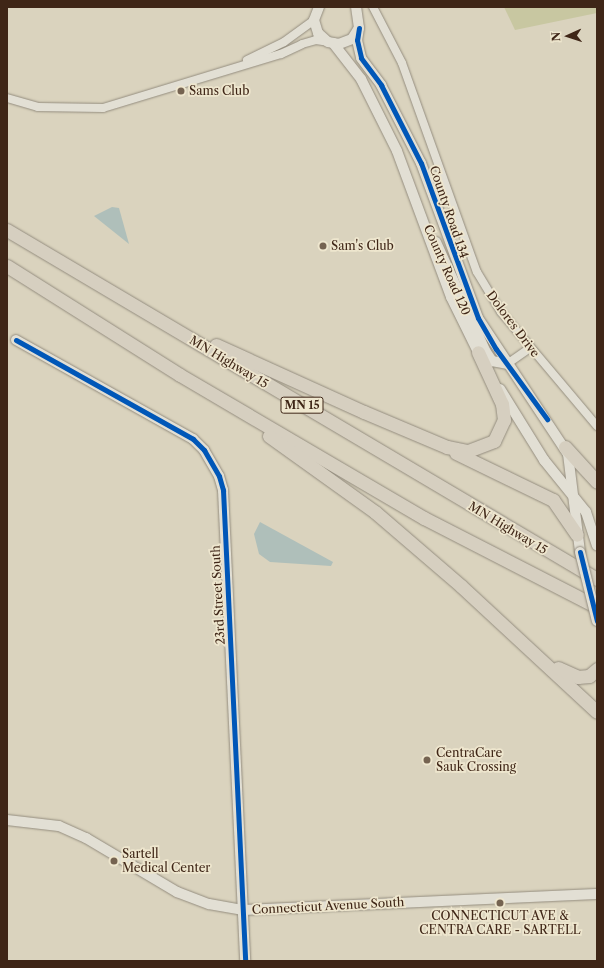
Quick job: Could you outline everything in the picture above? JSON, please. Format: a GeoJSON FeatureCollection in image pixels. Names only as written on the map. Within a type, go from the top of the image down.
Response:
{"type":"FeatureCollection","features":[{"type":"Feature","properties":{"kind":"highway","name":"MN Highway 15"},"geometry":{"type":"LineString","coordinates":[[7,230],[597,579]]}},
{"type":"Feature","properties":{"kind":"highway","name":"MN 15"},"geometry":{"type":"LineString","coordinates":[[7,266],[180,375],[424,518],[597,607]]}},
{"type":"Feature","properties":{"kind":"highway"},"geometry":{"type":"LineString","coordinates":[[135,306],[274,373],[458,450],[476,450],[494,441],[502,429],[504,413],[478,352]]}},
{"type":"Feature","properties":{"kind":"highway"},"geometry":{"type":"LineString","coordinates":[[180,375],[375,512],[535,653],[597,712]]}},
{"type":"Feature","properties":{"kind":"highway"},"geometry":{"type":"LineString","coordinates":[[413,432],[545,494],[560,508],[577,535]]}},
{"type":"Feature","properties":{"kind":"highway"},"geometry":{"type":"LineString","coordinates":[[565,447],[597,482]]}},
{"type":"Feature","properties":{"kind":"highway"},"geometry":{"type":"LineString","coordinates":[[535,653],[573,676],[589,676],[597,669]]}},
{"type":"Feature","properties":{"kind":"street","name":"County Road 134"},"geometry":{"type":"LineString","coordinates":[[356,7],[360,28],[356,40],[361,58],[380,85],[421,163],[469,297],[487,335],[565,447],[572,463],[577,535],[597,621]]}},
{"type":"Feature","properties":{"kind":"street","name":"Dolores Drive"},"geometry":{"type":"LineString","coordinates":[[373,7],[402,63],[477,272],[501,312],[597,426]]}},
{"type":"Feature","properties":{"kind":"street"},"geometry":{"type":"LineString","coordinates":[[317,11],[318,33],[331,43],[361,79],[397,151],[451,298],[478,352],[544,460],[586,512],[597,545]]}},
{"type":"Feature","properties":{"kind":"street"},"geometry":{"type":"LineString","coordinates":[[243,63],[284,42],[317,11]]}},
{"type":"Feature","properties":{"kind":"street"},"geometry":{"type":"LineString","coordinates":[[7,98],[38,107],[102,108],[316,40],[331,43],[346,42],[360,28]]}},
{"type":"Feature","properties":{"kind":"street","name":"County Road 120"},"geometry":{"type":"LineString","coordinates":[[419,208],[476,334],[492,361],[507,364]]}},
{"type":"Feature","properties":{"kind":"street","name":"23rd Street South"},"geometry":{"type":"LineString","coordinates":[[16,340],[193,439],[204,450],[219,476],[223,490],[246,961]]}},
{"type":"Feature","properties":{"kind":"street"},"geometry":{"type":"LineString","coordinates":[[507,364],[530,348]]}},
{"type":"Feature","properties":{"kind":"street","name":"Connecticut Avenue South"},"geometry":{"type":"LineString","coordinates":[[7,820],[59,826],[86,838],[178,892],[209,904],[243,910],[597,894]]}},
{"type":"Feature","properties":{"kind":"green space"},"geometry":{"type":"Polygon","coordinates":[[[504,7],[597,7],[597,13],[515,30],[504,7]]]}},
{"type":"Feature","properties":{"kind":"shaded area"},"geometry":{"type":"Polygon","coordinates":[[[112,207],[119,208],[129,244],[94,216],[112,207]]]}},
{"type":"Feature","properties":{"kind":"shaded area"},"geometry":{"type":"Polygon","coordinates":[[[260,522],[333,562],[331,566],[270,562],[259,554],[254,534],[260,522]]]}},
{"type":"Feature","properties":{"kind":"cycle path"},"geometry":{"type":"LineString","coordinates":[[359,28],[357,40],[361,58],[381,85],[421,163],[478,318],[496,349],[547,419]]}},
{"type":"Feature","properties":{"kind":"cycle path"},"geometry":{"type":"LineString","coordinates":[[16,340],[193,439],[204,450],[219,476],[223,490],[245,961]]}},
{"type":"Feature","properties":{"kind":"cycle path"},"geometry":{"type":"LineString","coordinates":[[580,552],[597,621]]}},
{"type":"Feature","properties":{"kind":"place","name":"Sams Club"},"geometry":{"type":"Point","coordinates":[181,91]}},
{"type":"Feature","properties":{"kind":"place","name":"Sam's Club"},"geometry":{"type":"Point","coordinates":[323,246]}},
{"type":"Feature","properties":{"kind":"place","name":"CentraCare Sauk Crossing"},"geometry":{"type":"Point","coordinates":[427,760]}},
{"type":"Feature","properties":{"kind":"place","name":"Sartell Medical Center"},"geometry":{"type":"Point","coordinates":[114,861]}},
{"type":"Feature","properties":{"kind":"place","name":"CONNECTICUT AVE & CENTRA CARE - SARTELL"},"geometry":{"type":"Point","coordinates":[500,903]}}]}
